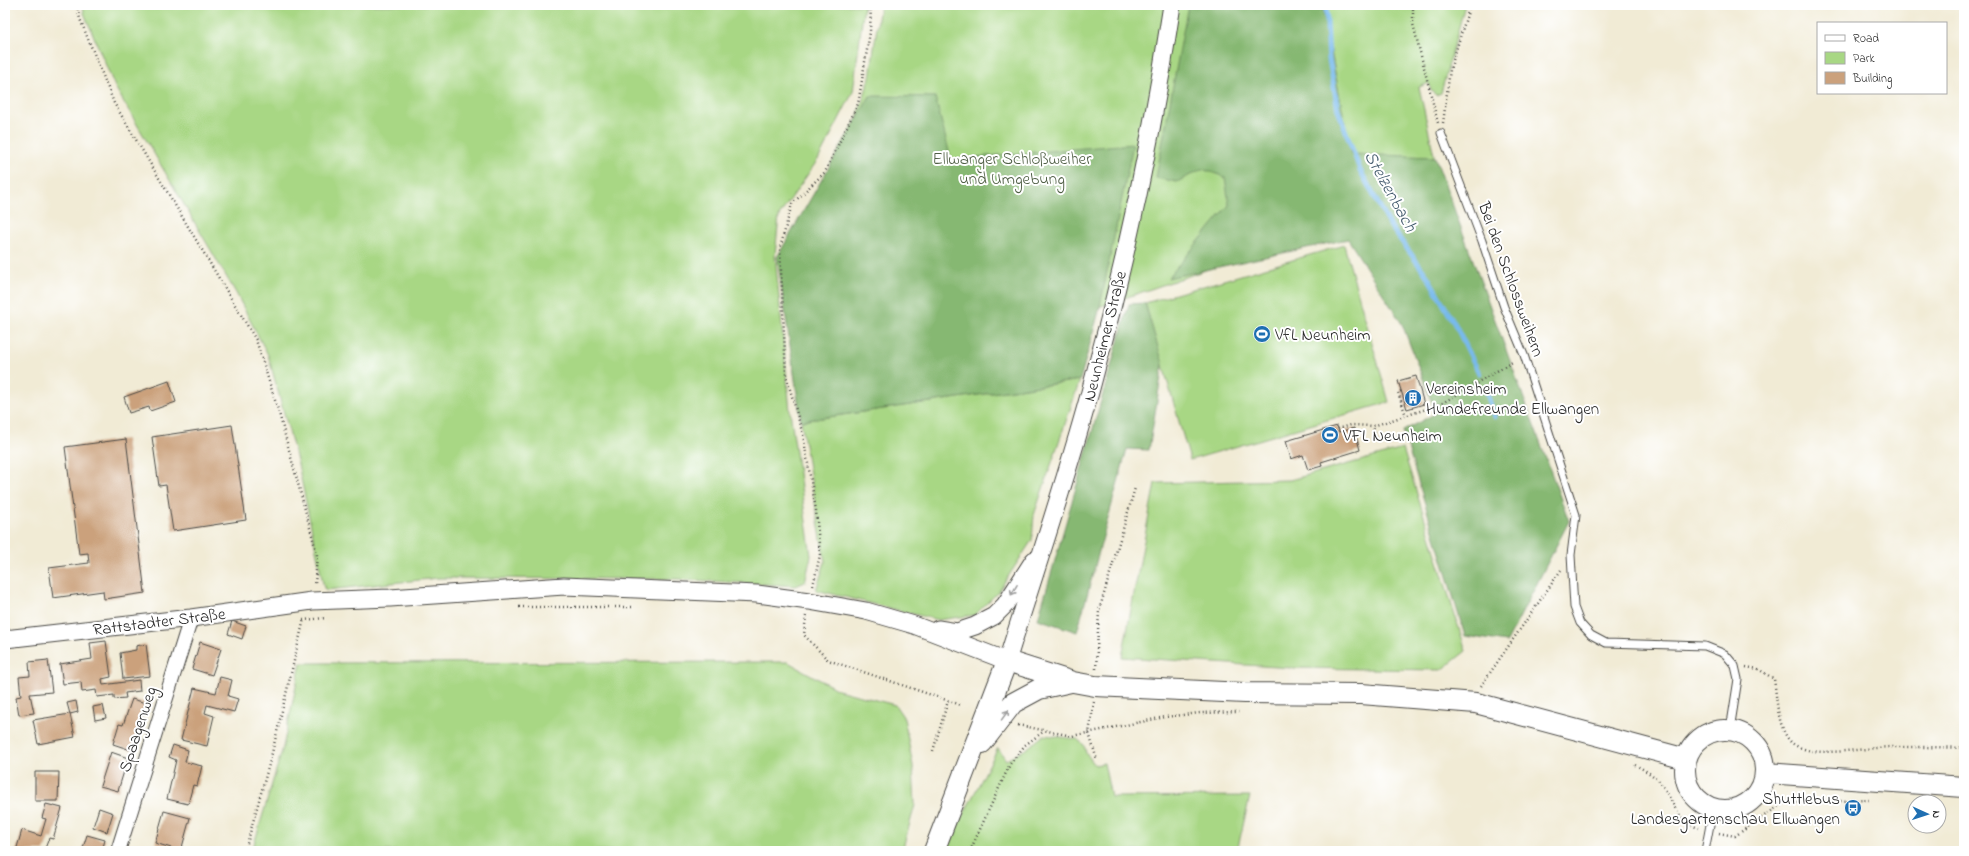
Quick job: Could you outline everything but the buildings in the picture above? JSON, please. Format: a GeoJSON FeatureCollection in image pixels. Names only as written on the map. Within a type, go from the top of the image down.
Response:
{"type":"FeatureCollection","features":[{"type":"Feature","properties":{"kind":"main road"},"geometry":{"type":"LineString","coordinates":[[934,851],[1007,661],[1073,682],[1094,686],[1244,693],[1361,694],[1476,703],[1686,759]]}},
{"type":"Feature","properties":{"kind":"main road"},"geometry":{"type":"LineString","coordinates":[[971,756],[1014,702],[1038,689],[1073,682]]}},
{"type":"Feature","properties":{"kind":"main road"},"geometry":{"type":"LineString","coordinates":[[1720,730],[1730,730],[1746,736],[1756,744],[1763,756],[1766,773],[1760,793],[1748,804],[1734,810],[1724,811],[1713,809],[1704,805],[1690,790],[1686,780],[1686,759],[1690,750],[1703,737],[1720,730]]}},
{"type":"Feature","properties":{"kind":"main road"},"geometry":{"type":"LineString","coordinates":[[1766,773],[1964,787]]}},
{"type":"Feature","properties":{"kind":"street","name":"Neunheimer Straße"},"geometry":{"type":"LineString","coordinates":[[1007,661],[1093,381],[1142,180],[1172,5]]}},
{"type":"Feature","properties":{"kind":"street"},"geometry":{"type":"LineString","coordinates":[[914,625],[956,632],[975,626],[994,616],[1005,605],[1018,582],[1043,546]]}},
{"type":"Feature","properties":{"kind":"street","name":"Rattstadter Straße"},"geometry":{"type":"LineString","coordinates":[[5,640],[191,618],[312,601],[390,598],[564,586],[757,594],[866,611],[914,625]]}},
{"type":"Feature","properties":{"kind":"street","name":"Spaagenweg"},"geometry":{"type":"LineString","coordinates":[[118,851],[191,618]]}},
{"type":"Feature","properties":{"kind":"street"},"geometry":{"type":"LineString","coordinates":[[914,625],[1007,661]]}},
{"type":"Feature","properties":{"kind":"lane","name":"Bei den Schlossweihern"},"geometry":{"type":"LineString","coordinates":[[1441,133],[1482,241],[1504,307],[1524,355],[1576,515],[1571,556],[1574,607],[1580,623],[1591,635],[1606,643],[1705,646],[1724,654],[1735,666]]}},
{"type":"Feature","properties":{"kind":"lane"},"geometry":{"type":"LineString","coordinates":[[1730,730],[1738,679],[1735,666]]}},
{"type":"Feature","properties":{"kind":"lane"},"geometry":{"type":"LineString","coordinates":[[1705,851],[1713,809]]}},
{"type":"Feature","properties":{"kind":"path"},"geometry":{"type":"LineString","coordinates":[[77,5],[80,19],[114,103],[256,340],[279,413],[317,554],[316,581],[312,601]]}},
{"type":"Feature","properties":{"kind":"path"},"geometry":{"type":"LineString","coordinates":[[809,601],[820,555],[816,510],[803,435],[786,375],[780,248],[792,204],[825,172],[858,104],[870,32],[871,5]]}},
{"type":"Feature","properties":{"kind":"path"},"geometry":{"type":"LineString","coordinates":[[1413,5],[1413,24],[1430,96],[1441,133]]}},
{"type":"Feature","properties":{"kind":"path"},"geometry":{"type":"LineString","coordinates":[[1441,133],[1450,70],[1470,5]]}},
{"type":"Feature","properties":{"kind":"path"},"geometry":{"type":"LineString","coordinates":[[1338,429],[1351,425],[1373,426],[1439,405],[1524,355]]}},
{"type":"Feature","properties":{"kind":"path"},"geometry":{"type":"LineString","coordinates":[[1401,391],[1398,392],[1406,416]]}},
{"type":"Feature","properties":{"kind":"path"},"geometry":{"type":"LineString","coordinates":[[1373,426],[1376,437]]}},
{"type":"Feature","properties":{"kind":"path"},"geometry":{"type":"LineString","coordinates":[[1097,760],[1089,733],[1093,714],[1100,611],[1135,488]]}},
{"type":"Feature","properties":{"kind":"path"},"geometry":{"type":"LineString","coordinates":[[1476,703],[1479,688],[1571,556]]}},
{"type":"Feature","properties":{"kind":"path"},"geometry":{"type":"LineString","coordinates":[[515,607],[638,607]]}},
{"type":"Feature","properties":{"kind":"path"},"geometry":{"type":"LineString","coordinates":[[245,851],[271,757],[303,620],[327,618]]}},
{"type":"Feature","properties":{"kind":"path"},"geometry":{"type":"LineString","coordinates":[[798,618],[805,619],[804,635],[828,660],[961,705]]}},
{"type":"Feature","properties":{"kind":"path"},"geometry":{"type":"LineString","coordinates":[[1735,666],[1758,669],[1774,679],[1781,722],[1792,743],[1802,748],[1812,751],[1834,751],[1891,747],[1964,748]]}},
{"type":"Feature","properties":{"kind":"path"},"geometry":{"type":"LineString","coordinates":[[933,751],[948,701]]}},
{"type":"Feature","properties":{"kind":"path"},"geometry":{"type":"LineString","coordinates":[[1016,724],[1044,732],[1072,736],[1165,717],[1200,713],[1240,712]]}},
{"type":"Feature","properties":{"kind":"path"},"geometry":{"type":"LineString","coordinates":[[970,851],[1010,764],[1025,745],[1044,732]]}},
{"type":"Feature","properties":{"kind":"path"},"geometry":{"type":"LineString","coordinates":[[1667,795],[1688,825],[1735,836],[1783,802],[1873,800]]}},
{"type":"Feature","properties":{"kind":"green space"},"geometry":{"type":"Polygon","coordinates":[[[83,5],[864,5],[853,92],[819,158],[779,216],[775,255],[790,411],[811,556],[805,582],[796,586],[676,579],[438,578],[327,590],[324,588],[298,464],[268,355],[236,293],[115,87],[84,13],[83,5]]]}},
{"type":"Feature","properties":{"kind":"green space","name":"Ellwanger Schloßweiher und Umgebung"},"geometry":{"type":"Polygon","coordinates":[[[880,5],[1465,5],[1441,93],[1436,95],[1431,91],[1429,83],[1419,87],[1439,178],[1356,218],[1093,309],[847,149],[870,77],[880,5]]]}},
{"type":"Feature","properties":{"kind":"green space"},"geometry":{"type":"Polygon","coordinates":[[[1188,5],[1322,5],[1351,154],[1435,157],[1569,521],[1507,642],[1465,636],[1403,431],[1436,413],[1402,324],[1348,239],[1168,278],[1229,205],[1225,177],[1202,169],[1177,182],[1156,178],[1188,5]]]}},
{"type":"Feature","properties":{"kind":"green space"},"geometry":{"type":"Polygon","coordinates":[[[870,96],[935,97],[951,159],[1133,144],[1099,311],[1080,380],[801,421],[777,257],[870,96]]]}},
{"type":"Feature","properties":{"kind":"green space","name":"VfL Neunheim"},"geometry":{"type":"Polygon","coordinates":[[[1344,245],[1389,402],[1190,460],[1145,303],[1344,245]]]}},
{"type":"Feature","properties":{"kind":"green space"},"geometry":{"type":"Polygon","coordinates":[[[1145,303],[1163,364],[1149,450],[1127,449],[1077,632],[1038,619],[1129,304],[1145,303]]]}},
{"type":"Feature","properties":{"kind":"green space"},"geometry":{"type":"Polygon","coordinates":[[[1080,380],[1034,515],[1032,540],[998,592],[975,615],[938,620],[816,590],[825,562],[801,421],[1080,380]]]}},
{"type":"Feature","properties":{"kind":"green space"},"geometry":{"type":"Polygon","coordinates":[[[1403,449],[1466,651],[1442,670],[1292,668],[1122,657],[1155,483],[1290,480],[1403,449]]]}},
{"type":"Feature","properties":{"kind":"green space"},"geometry":{"type":"Polygon","coordinates":[[[788,662],[838,690],[895,705],[904,718],[913,766],[915,805],[902,851],[252,851],[283,747],[301,663],[788,662]]]}},
{"type":"Feature","properties":{"kind":"green space"},"geometry":{"type":"Polygon","coordinates":[[[1044,735],[1077,739],[1084,745],[1086,753],[1095,765],[1104,763],[1111,797],[1250,796],[1237,851],[947,851],[958,825],[998,748],[1006,760],[1026,749],[1044,735]]]}},
{"type":"Feature","properties":{"kind":"waterway","name":"Stelzenbach"},"geometry":{"type":"LineString","coordinates":[[1326,5],[1329,59],[1338,110],[1360,170],[1391,227],[1428,277],[1457,328],[1479,373]]}},
{"type":"Feature","properties":{"kind":"waterway","name":"Stelzenbach"},"geometry":{"type":"LineString","coordinates":[[1486,391],[1495,417]]}},
{"type":"Feature","properties":{"kind":"place","name":"VfL Neunheim"},"geometry":{"type":"Point","coordinates":[1262,334]}},
{"type":"Feature","properties":{"kind":"place","name":"Vereinsheim Hundefreunde Ellwangen"},"geometry":{"type":"Point","coordinates":[1413,398]}},
{"type":"Feature","properties":{"kind":"place","name":"VFL Neunheim"},"geometry":{"type":"Point","coordinates":[1330,435]}},
{"type":"Feature","properties":{"kind":"place","name":"Shuttlebus Landesgartenschau Ellwangen"},"geometry":{"type":"Point","coordinates":[1853,808]}}]}
